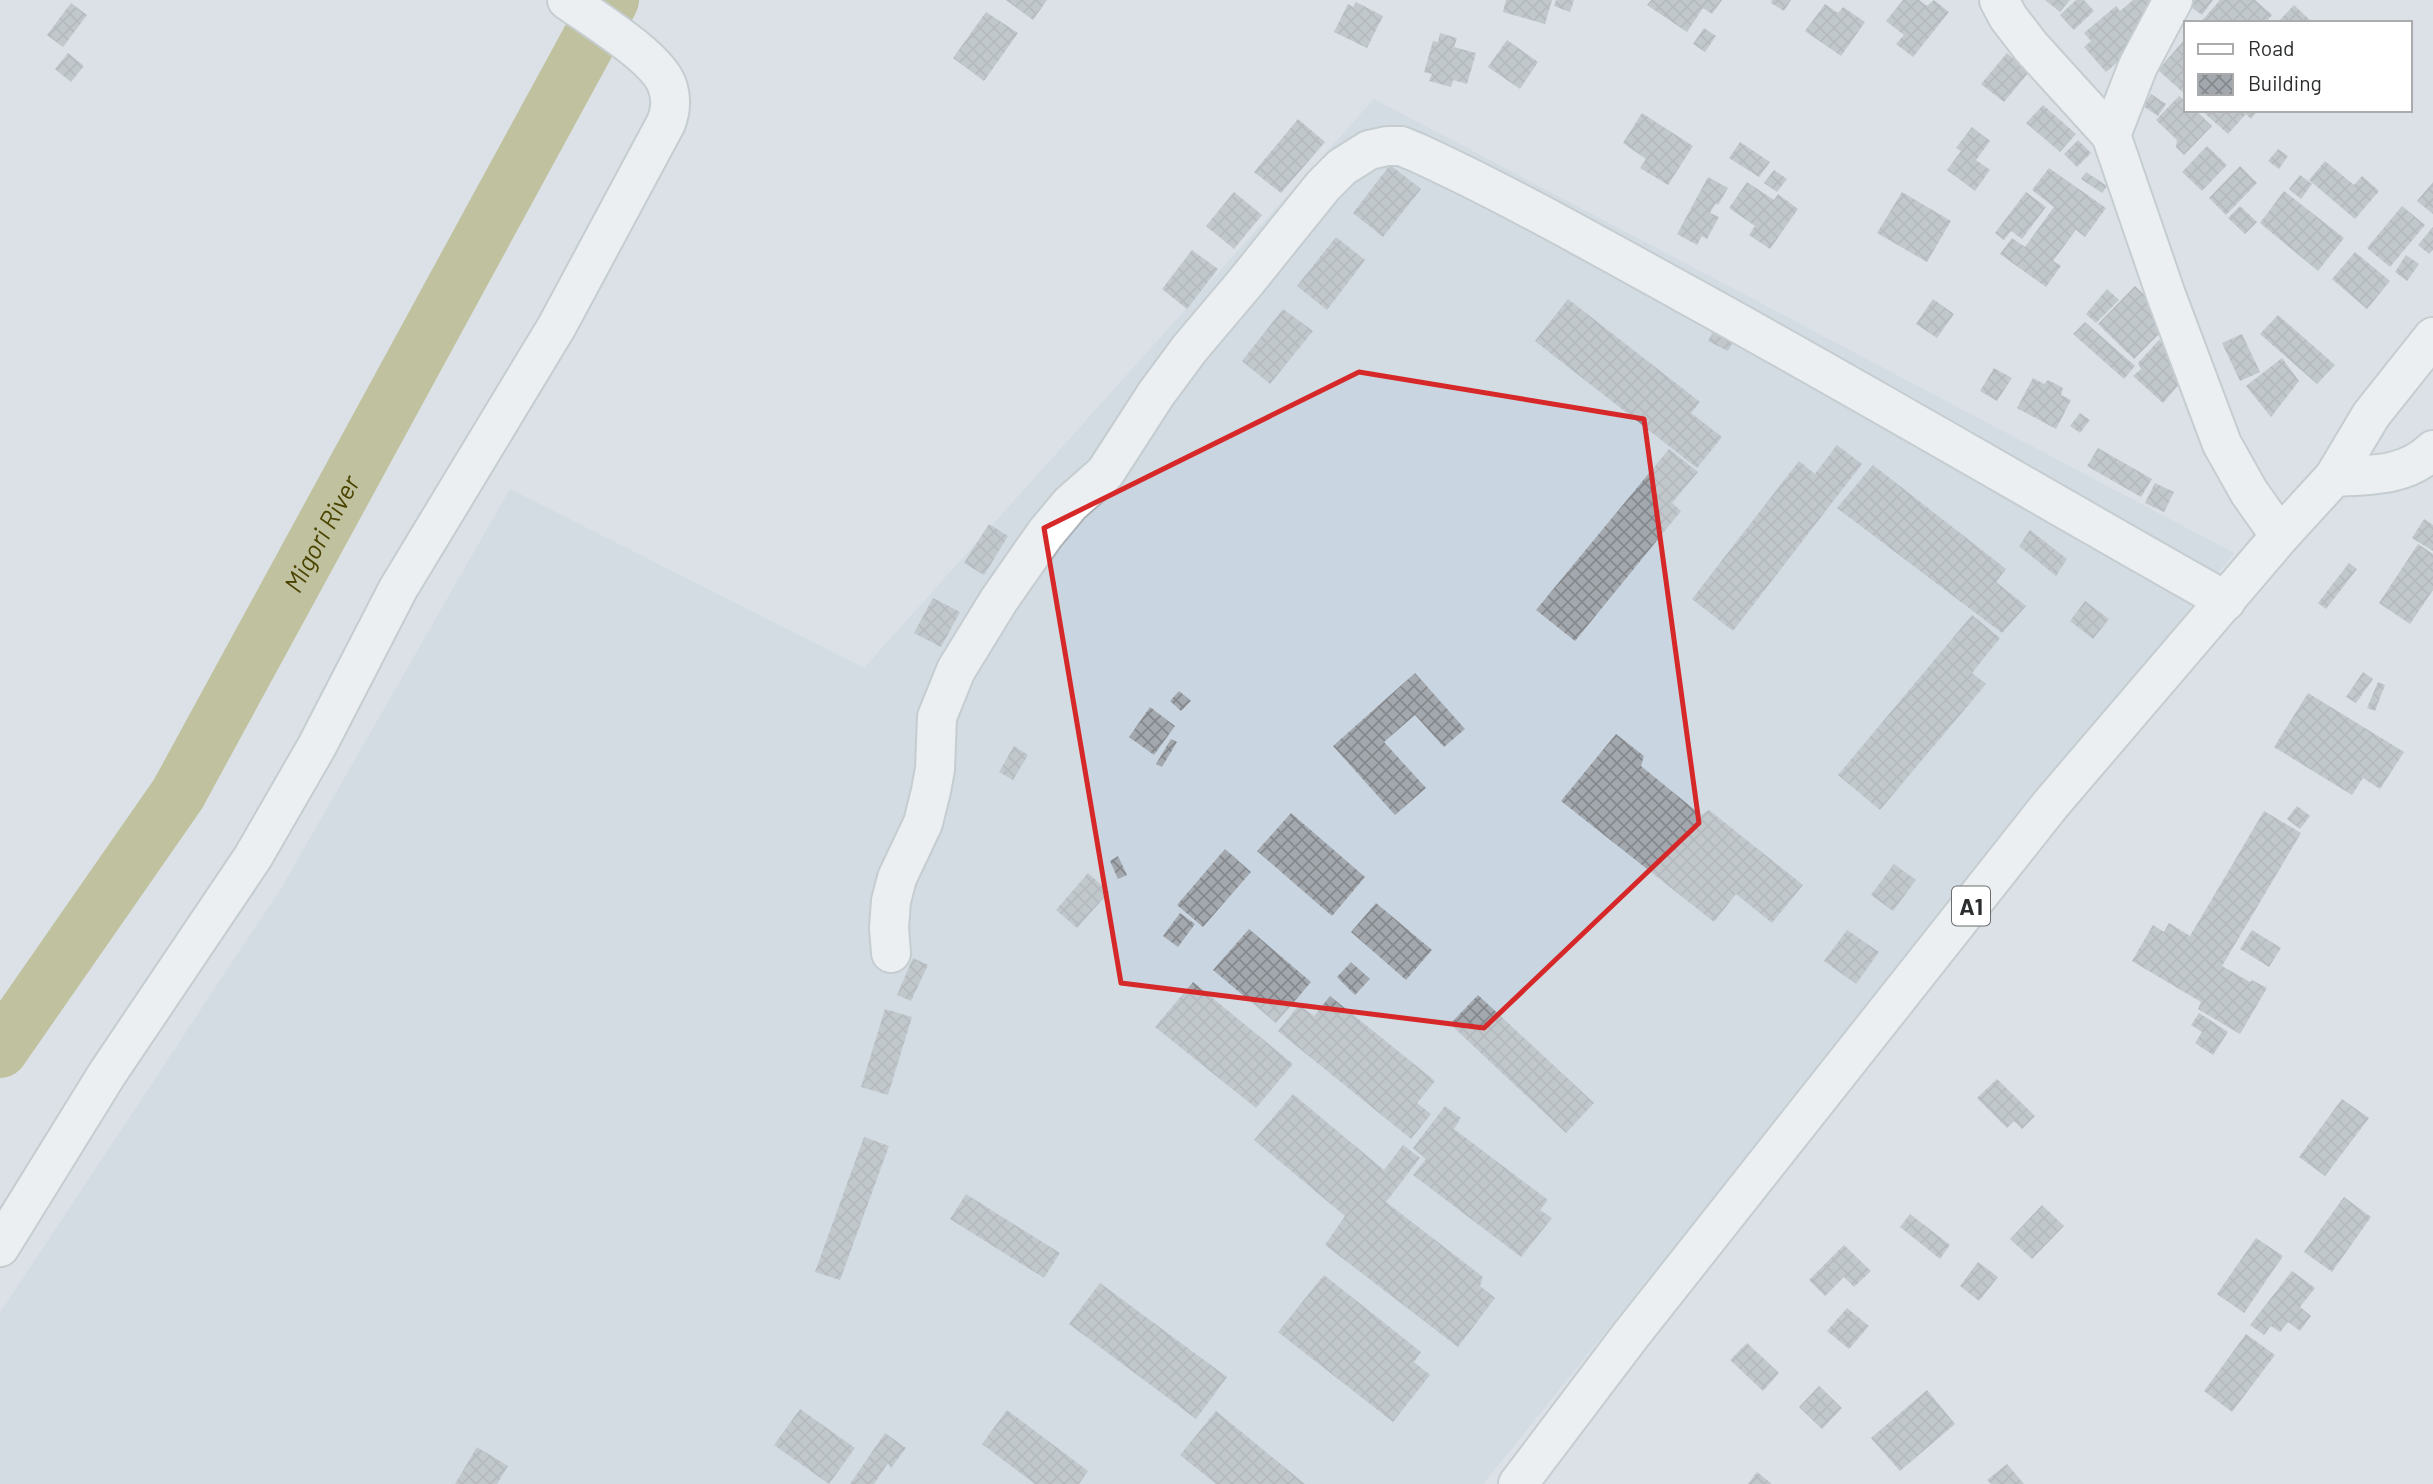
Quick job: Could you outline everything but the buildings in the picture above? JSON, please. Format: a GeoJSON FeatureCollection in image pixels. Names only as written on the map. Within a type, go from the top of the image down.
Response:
{"type":"FeatureCollection","features":[{"type":"Feature","properties":{"kind":"main road"},"geometry":{"type":"LineString","coordinates":[[0,1247],[107,1073],[253,857],[317,746],[398,589],[557,326],[666,123],[671,107],[667,85],[661,74],[640,53],[567,0]]}},
{"type":"Feature","properties":{"kind":"main road"},"geometry":{"type":"LineString","coordinates":[[1999,0],[2008,17],[2031,47],[2111,135],[2170,307],[2222,444],[2249,492],[2280,536]]}},
{"type":"Feature","properties":{"kind":"main road"},"geometry":{"type":"LineString","coordinates":[[2111,135],[2138,66],[2173,0]]}},
{"type":"Feature","properties":{"kind":"main road"},"geometry":{"type":"LineString","coordinates":[[891,953],[889,928],[894,890],[923,823],[935,769],[937,717],[957,670],[999,600],[1045,534],[1070,504],[1105,472],[1190,348],[1323,186],[1342,167],[1369,150],[1401,146],[1418,153],[1602,248],[1833,375],[2226,601]]}},
{"type":"Feature","properties":{"kind":"main road","name":"A1"},"geometry":{"type":"LineString","coordinates":[[1531,1479],[1630,1336],[2052,804],[2152,684],[2334,477],[2371,415],[2433,337]]}},
{"type":"Feature","properties":{"kind":"main road"},"geometry":{"type":"LineString","coordinates":[[2334,477],[2390,474],[2414,465],[2433,450]]}},
{"type":"Feature","properties":{"kind":"highlighted area"},"geometry":{"type":"Polygon","coordinates":[[[1359,372],[1644,419],[1699,823],[1484,1028],[1121,983],[1044,528],[1359,372]]]}},
{"type":"Feature","properties":{"kind":"shaded area"},"geometry":{"type":"Polygon","coordinates":[[[1374,99],[2234,553],[1483,1484],[0,1484],[0,1313],[282,887],[510,489],[864,668],[1374,99]]]}},
{"type":"Feature","properties":{"kind":"waterway","name":"Migori River"},"geometry":{"type":"LineString","coordinates":[[0,1050],[178,794],[611,0]]}}]}
